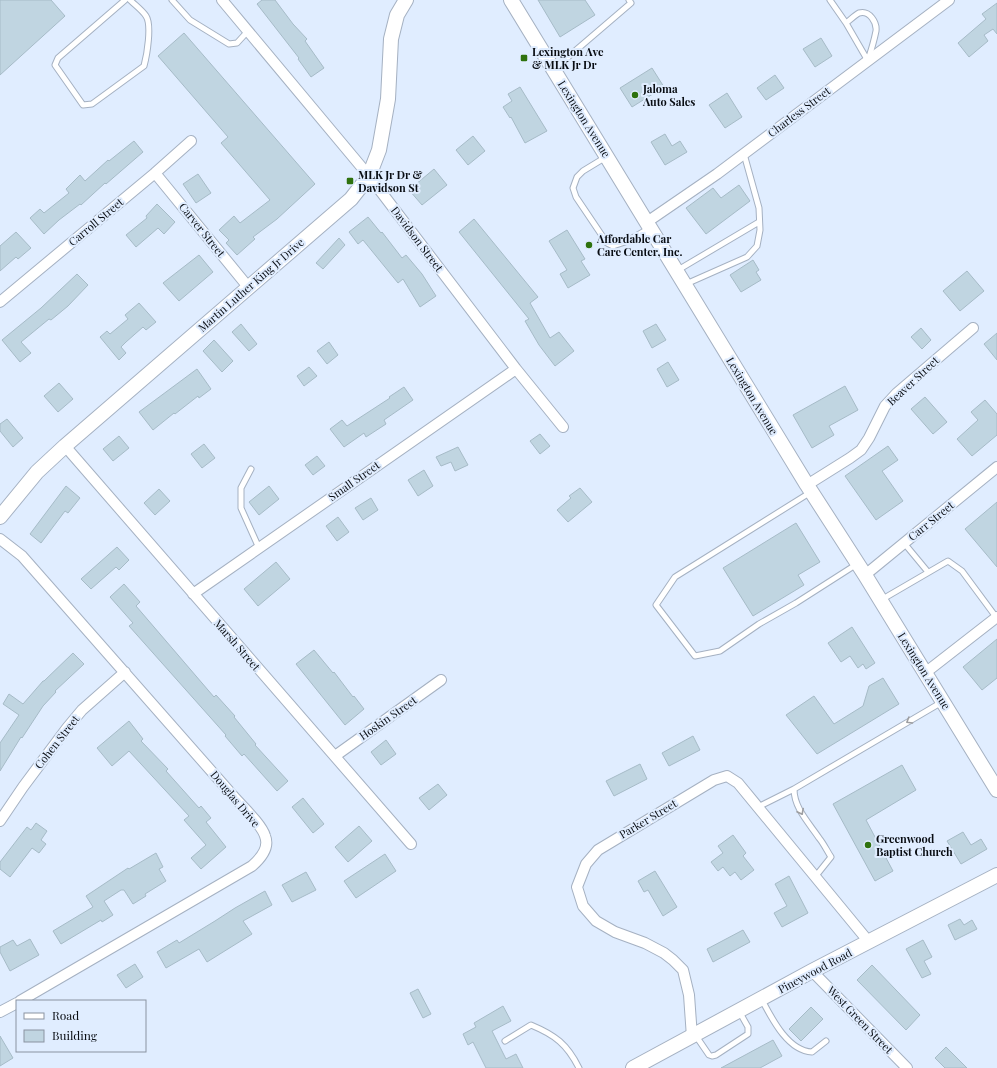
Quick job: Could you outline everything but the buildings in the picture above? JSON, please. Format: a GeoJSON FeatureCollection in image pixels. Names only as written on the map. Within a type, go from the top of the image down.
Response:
{"type":"FeatureCollection","features":[{"type":"Feature","properties":{"kind":"street","name":"Davidson Street"},"geometry":{"type":"LineString","coordinates":[[222,0],[369,176],[516,369],[563,426]]}},
{"type":"Feature","properties":{"kind":"street","name":"Martin Luther King Jr Drive"},"geometry":{"type":"LineString","coordinates":[[0,517],[37,472],[65,446],[351,199],[369,176],[378,150],[388,99],[391,39],[397,15],[406,0]]}},
{"type":"Feature","properties":{"kind":"street","name":"Lexington Avenue"},"geometry":{"type":"LineString","coordinates":[[510,0],[607,156],[809,489],[861,569],[997,790]]}},
{"type":"Feature","properties":{"kind":"street","name":"Charless Street"},"geometry":{"type":"LineString","coordinates":[[649,225],[949,0]]}},
{"type":"Feature","properties":{"kind":"street","name":"Carroll Street"},"geometry":{"type":"LineString","coordinates":[[0,302],[155,173],[191,141]]}},
{"type":"Feature","properties":{"kind":"street","name":"Carver Street"},"geometry":{"type":"LineString","coordinates":[[155,173],[248,288]]}},
{"type":"Feature","properties":{"kind":"street","name":"Beaver Street"},"geometry":{"type":"LineString","coordinates":[[809,489],[861,450],[869,438],[885,406],[896,393],[973,328]]}},
{"type":"Feature","properties":{"kind":"street","name":"Small Street"},"geometry":{"type":"LineString","coordinates":[[193,594],[516,369]]}},
{"type":"Feature","properties":{"kind":"street","name":"Marsh Street"},"geometry":{"type":"LineString","coordinates":[[65,446],[411,844]]}},
{"type":"Feature","properties":{"kind":"street","name":"Carr Street"},"geometry":{"type":"LineString","coordinates":[[861,569],[904,543],[997,467]]}},
{"type":"Feature","properties":{"kind":"street","name":"Douglas Drive"},"geometry":{"type":"LineString","coordinates":[[0,538],[22,556],[260,827],[266,837],[265,848],[261,858],[252,866],[22,1000]]}},
{"type":"Feature","properties":{"kind":"street"},"geometry":{"type":"LineString","coordinates":[[925,673],[997,617]]}},
{"type":"Feature","properties":{"kind":"street","name":"Cohen Street"},"geometry":{"type":"LineString","coordinates":[[0,821],[23,787],[82,710],[125,672]]}},
{"type":"Feature","properties":{"kind":"street","name":"Hoskin Street"},"geometry":{"type":"LineString","coordinates":[[335,756],[441,680]]}},
{"type":"Feature","properties":{"kind":"street","name":"Parker Street"},"geometry":{"type":"LineString","coordinates":[[694,1036],[689,995],[683,970],[664,953],[645,943],[615,932],[596,921],[583,906],[577,887],[586,864],[598,850],[714,780],[727,776],[738,783],[869,942]]}},
{"type":"Feature","properties":{"kind":"street","name":"Pineywood Road"},"geometry":{"type":"LineString","coordinates":[[633,1068],[812,971],[997,875]]}},
{"type":"Feature","properties":{"kind":"street","name":"West Green Street"},"geometry":{"type":"LineString","coordinates":[[812,971],[907,1068]]}},
{"type":"Feature","properties":{"kind":"street"},"geometry":{"type":"LineString","coordinates":[[0,1012],[16,1004]]}},
{"type":"Feature","properties":{"kind":"lane"},"geometry":{"type":"LineString","coordinates":[[125,0],[58,58],[55,65],[83,105],[92,104],[144,66],[149,23],[146,16],[130,0]]}},
{"type":"Feature","properties":{"kind":"lane"},"geometry":{"type":"LineString","coordinates":[[172,0],[190,20],[229,44],[237,43],[248,31]]}},
{"type":"Feature","properties":{"kind":"lane"},"geometry":{"type":"LineString","coordinates":[[553,70],[631,3],[629,0]]}},
{"type":"Feature","properties":{"kind":"lane"},"geometry":{"type":"LineString","coordinates":[[830,0],[846,22],[868,61]]}},
{"type":"Feature","properties":{"kind":"lane"},"geometry":{"type":"LineString","coordinates":[[846,22],[859,13],[870,15],[875,21],[876,30],[868,61]]}},
{"type":"Feature","properties":{"kind":"lane"},"geometry":{"type":"LineString","coordinates":[[685,284],[747,257],[757,246],[760,230],[759,208],[744,154]]}},
{"type":"Feature","properties":{"kind":"lane"},"geometry":{"type":"LineString","coordinates":[[607,156],[583,171],[577,177],[573,188],[576,197],[607,243],[612,246],[625,242],[649,225]]}},
{"type":"Feature","properties":{"kind":"lane"},"geometry":{"type":"LineString","coordinates":[[677,271],[759,222]]}},
{"type":"Feature","properties":{"kind":"lane"},"geometry":{"type":"LineString","coordinates":[[251,469],[241,488],[241,508],[259,548]]}},
{"type":"Feature","properties":{"kind":"lane"},"geometry":{"type":"LineString","coordinates":[[809,489],[675,577],[656,604],[695,656],[720,651],[759,624],[861,569]]}},
{"type":"Feature","properties":{"kind":"lane"},"geometry":{"type":"LineString","coordinates":[[904,543],[928,572]]}},
{"type":"Feature","properties":{"kind":"lane"},"geometry":{"type":"LineString","coordinates":[[880,600],[948,561],[962,571],[997,617]]}},
{"type":"Feature","properties":{"kind":"lane"},"geometry":{"type":"LineString","coordinates":[[758,807],[794,789],[943,702]]}},
{"type":"Feature","properties":{"kind":"lane"},"geometry":{"type":"LineString","coordinates":[[794,789],[794,798],[803,816],[831,857],[815,877]]}},
{"type":"Feature","properties":{"kind":"lane"},"geometry":{"type":"LineString","coordinates":[[762,999],[779,1029],[799,1050],[812,1052],[826,1041]]}},
{"type":"Feature","properties":{"kind":"lane"},"geometry":{"type":"LineString","coordinates":[[694,1036],[709,1055],[716,1055],[748,1034],[748,1027],[739,1011]]}},
{"type":"Feature","properties":{"kind":"lane"},"geometry":{"type":"LineString","coordinates":[[505,1040],[531,1025],[548,1032],[560,1041],[575,1060],[579,1068]]}},
{"type":"Feature","properties":{"kind":"place","name":"Lexington Ave & MLK Jr Dr"},"geometry":{"type":"Point","coordinates":[524,58]}},
{"type":"Feature","properties":{"kind":"place","name":"Jaloma Auto Sales"},"geometry":{"type":"Point","coordinates":[635,95]}},
{"type":"Feature","properties":{"kind":"place","name":"MLK Jr Dr & Davidson St"},"geometry":{"type":"Point","coordinates":[350,181]}},
{"type":"Feature","properties":{"kind":"place","name":"Affordable Car Care Center, Inc."},"geometry":{"type":"Point","coordinates":[589,245]}},
{"type":"Feature","properties":{"kind":"place","name":"Greenwood Baptist Church"},"geometry":{"type":"Point","coordinates":[868,845]}}]}
